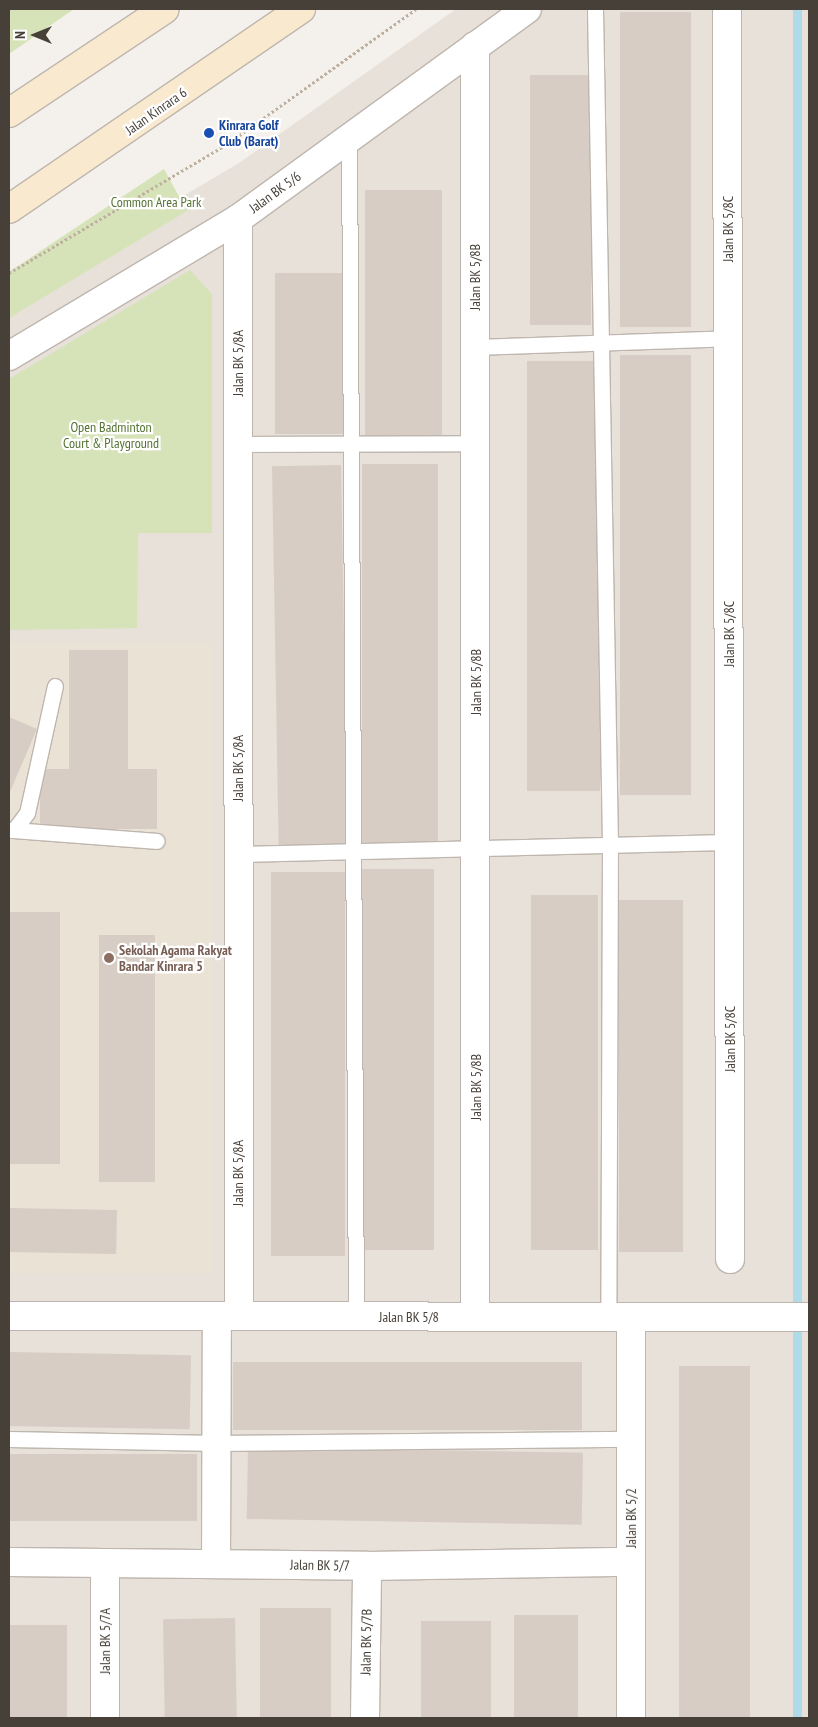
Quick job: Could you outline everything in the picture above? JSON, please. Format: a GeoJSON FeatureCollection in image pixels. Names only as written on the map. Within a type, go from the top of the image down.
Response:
{"type":"FeatureCollection","features":[{"type":"Feature","properties":{"kind":"main road"},"geometry":{"type":"LineString","coordinates":[[9,113],[165,9]]}},
{"type":"Feature","properties":{"kind":"main road","name":"Jalan Kinrara 6"},"geometry":{"type":"LineString","coordinates":[[9,209],[301,9]]}},
{"type":"Feature","properties":{"kind":"street","name":"Jalan BK 5/6"},"geometry":{"type":"LineString","coordinates":[[9,356],[238,219],[527,9]]}},
{"type":"Feature","properties":{"kind":"street","name":"Jalan BK 5/8C"},"geometry":{"type":"LineString","coordinates":[[728,9],[730,1259]]}},
{"type":"Feature","properties":{"kind":"street","name":"Jalan BK 5/8B"},"geometry":{"type":"LineString","coordinates":[[474,46],[475,1317]]}},
{"type":"Feature","properties":{"kind":"street","name":"Jalan BK 5/8A"},"geometry":{"type":"LineString","coordinates":[[216,1564],[216,1443],[228,1316],[238,854],[238,219]]}},
{"type":"Feature","properties":{"kind":"street","name":"Jalan BK 5/8"},"geometry":{"type":"LineString","coordinates":[[9,1316],[620,1317],[741,1319],[808,1317]]}},
{"type":"Feature","properties":{"kind":"street","name":"Jalan BK 5/2"},"geometry":{"type":"LineString","coordinates":[[620,1317],[631,1439],[631,1718]]}},
{"type":"Feature","properties":{"kind":"street","name":"Jalan BK 5/7"},"geometry":{"type":"LineString","coordinates":[[9,1562],[367,1566],[631,1562]]}},
{"type":"Feature","properties":{"kind":"street","name":"Jalan BK 5/7A"},"geometry":{"type":"LineString","coordinates":[[105,1563],[105,1718]]}},
{"type":"Feature","properties":{"kind":"street","name":"Jalan BK 5/7B"},"geometry":{"type":"LineString","coordinates":[[365,1718],[367,1566]]}},
{"type":"Feature","properties":{"kind":"lane"},"geometry":{"type":"LineString","coordinates":[[595,9],[603,342],[610,845],[620,1317]]}},
{"type":"Feature","properties":{"kind":"lane"},"geometry":{"type":"LineString","coordinates":[[349,139],[353,444],[352,851],[356,1317]]}},
{"type":"Feature","properties":{"kind":"lane"},"geometry":{"type":"LineString","coordinates":[[475,347],[728,338]]}},
{"type":"Feature","properties":{"kind":"lane"},"geometry":{"type":"LineString","coordinates":[[238,444],[475,443]]}},
{"type":"Feature","properties":{"kind":"lane"},"geometry":{"type":"LineString","coordinates":[[12,830],[27,813],[55,686]]}},
{"type":"Feature","properties":{"kind":"lane"},"geometry":{"type":"LineString","coordinates":[[12,830],[157,841]]}},
{"type":"Feature","properties":{"kind":"lane"},"geometry":{"type":"LineString","coordinates":[[238,854],[729,842]]}},
{"type":"Feature","properties":{"kind":"lane"},"geometry":{"type":"LineString","coordinates":[[9,1439],[216,1443],[631,1439]]}},
{"type":"Feature","properties":{"kind":"path"},"geometry":{"type":"LineString","coordinates":[[9,273],[227,144],[416,9]]}},
{"type":"Feature","properties":{"kind":"shaded area"},"geometry":{"type":"Polygon","coordinates":[[[456,9],[809,9],[809,1718],[9,1718],[9,299],[239,163],[456,9]]]}},
{"type":"Feature","properties":{"kind":"shaded area","name":"Sekolah Agama Rakyat Bandar Kinrara 5"},"geometry":{"type":"Polygon","coordinates":[[[9,643],[212,643],[212,1273],[9,1273],[9,643]]]}},
{"type":"Feature","properties":{"kind":"green space"},"geometry":{"type":"Polygon","coordinates":[[[9,9],[74,9],[9,54],[9,9]]]}},
{"type":"Feature","properties":{"kind":"green space","name":"Common Area Park"},"geometry":{"type":"Polygon","coordinates":[[[164,169],[187,211],[9,318],[9,272],[164,169]]]}},
{"type":"Feature","properties":{"kind":"green space","name":"Open Badminton Court & Playground"},"geometry":{"type":"Polygon","coordinates":[[[190,270],[212,294],[212,533],[138,533],[137,628],[9,630],[9,379],[190,270]]]}},
{"type":"Feature","properties":{"kind":"building"},"geometry":{"type":"Polygon","coordinates":[[[620,12],[691,12],[691,327],[620,327],[620,12]]]}},
{"type":"Feature","properties":{"kind":"building"},"geometry":{"type":"Polygon","coordinates":[[[530,75],[591,75],[591,325],[530,325],[530,75]]]}},
{"type":"Feature","properties":{"kind":"building"},"geometry":{"type":"Polygon","coordinates":[[[365,190],[442,190],[442,439],[365,439],[365,190]]]}},
{"type":"Feature","properties":{"kind":"building"},"geometry":{"type":"Polygon","coordinates":[[[275,273],[344,273],[344,434],[275,434],[275,273]]]}},
{"type":"Feature","properties":{"kind":"building"},"geometry":{"type":"Polygon","coordinates":[[[620,355],[691,355],[691,795],[620,795],[620,355]]]}},
{"type":"Feature","properties":{"kind":"building"},"geometry":{"type":"Polygon","coordinates":[[[527,361],[600,361],[600,791],[527,791],[527,361]]]}},
{"type":"Feature","properties":{"kind":"building"},"geometry":{"type":"Polygon","coordinates":[[[362,464],[438,464],[438,849],[362,849],[362,464]]]}},
{"type":"Feature","properties":{"kind":"building"},"geometry":{"type":"Polygon","coordinates":[[[341,465],[348,844],[279,845],[272,466],[341,465]]]}},
{"type":"Feature","properties":{"kind":"building"},"geometry":{"type":"Polygon","coordinates":[[[69,650],[128,650],[128,769],[157,769],[157,829],[40,829],[40,769],[69,769],[69,650]]]}},
{"type":"Feature","properties":{"kind":"building"},"geometry":{"type":"Polygon","coordinates":[[[9,717],[37,729],[9,794],[9,717]]]}},
{"type":"Feature","properties":{"kind":"building"},"geometry":{"type":"Polygon","coordinates":[[[361,869],[434,869],[434,1250],[361,1250],[361,869]]]}},
{"type":"Feature","properties":{"kind":"building"},"geometry":{"type":"Polygon","coordinates":[[[271,872],[345,872],[345,1256],[271,1256],[271,872]]]}},
{"type":"Feature","properties":{"kind":"building"},"geometry":{"type":"Polygon","coordinates":[[[531,895],[598,895],[598,1250],[531,1250],[531,895]]]}},
{"type":"Feature","properties":{"kind":"building"},"geometry":{"type":"Polygon","coordinates":[[[619,900],[683,900],[683,1252],[619,1252],[619,900]]]}},
{"type":"Feature","properties":{"kind":"building"},"geometry":{"type":"Polygon","coordinates":[[[10,912],[60,912],[60,1164],[10,1164],[10,912]]]}},
{"type":"Feature","properties":{"kind":"building"},"geometry":{"type":"Polygon","coordinates":[[[99,935],[155,935],[155,1182],[99,1182],[99,935]]]}},
{"type":"Feature","properties":{"kind":"building"},"geometry":{"type":"Polygon","coordinates":[[[9,1208],[117,1210],[116,1254],[9,1252],[9,1208]]]}},
{"type":"Feature","properties":{"kind":"building"},"geometry":{"type":"Polygon","coordinates":[[[9,1352],[191,1355],[190,1429],[9,1426],[9,1352]]]}},
{"type":"Feature","properties":{"kind":"building"},"geometry":{"type":"Polygon","coordinates":[[[233,1362],[582,1362],[582,1430],[233,1430],[233,1362]]]}},
{"type":"Feature","properties":{"kind":"building"},"geometry":{"type":"Polygon","coordinates":[[[679,1366],[750,1366],[750,1718],[679,1718],[679,1366]]]}},
{"type":"Feature","properties":{"kind":"building"},"geometry":{"type":"Polygon","coordinates":[[[248,1447],[583,1453],[582,1525],[247,1519],[248,1447]]]}},
{"type":"Feature","properties":{"kind":"building"},"geometry":{"type":"Polygon","coordinates":[[[9,1454],[197,1454],[197,1521],[9,1521],[9,1454]]]}},
{"type":"Feature","properties":{"kind":"building"},"geometry":{"type":"Polygon","coordinates":[[[260,1608],[331,1608],[331,1718],[260,1718],[260,1608]]]}},
{"type":"Feature","properties":{"kind":"building"},"geometry":{"type":"Polygon","coordinates":[[[514,1615],[578,1615],[578,1718],[514,1718],[514,1615]]]}},
{"type":"Feature","properties":{"kind":"building"},"geometry":{"type":"Polygon","coordinates":[[[235,1618],[237,1718],[165,1718],[163,1619],[235,1618]]]}},
{"type":"Feature","properties":{"kind":"building"},"geometry":{"type":"Polygon","coordinates":[[[421,1621],[491,1621],[491,1718],[421,1718],[421,1621]]]}},
{"type":"Feature","properties":{"kind":"building"},"geometry":{"type":"Polygon","coordinates":[[[9,1625],[67,1625],[67,1718],[9,1718],[9,1625]]]}},
{"type":"Feature","properties":{"kind":"waterway"},"geometry":{"type":"LineString","coordinates":[[797,9],[797,1718]]}},
{"type":"Feature","properties":{"kind":"place","name":"Kinrara Golf Club (Barat)"},"geometry":{"type":"Point","coordinates":[209,133]}},
{"type":"Feature","properties":{"kind":"place","name":"Sekolah Agama Rakyat Bandar Kinrara 5"},"geometry":{"type":"Point","coordinates":[109,958]}}]}
